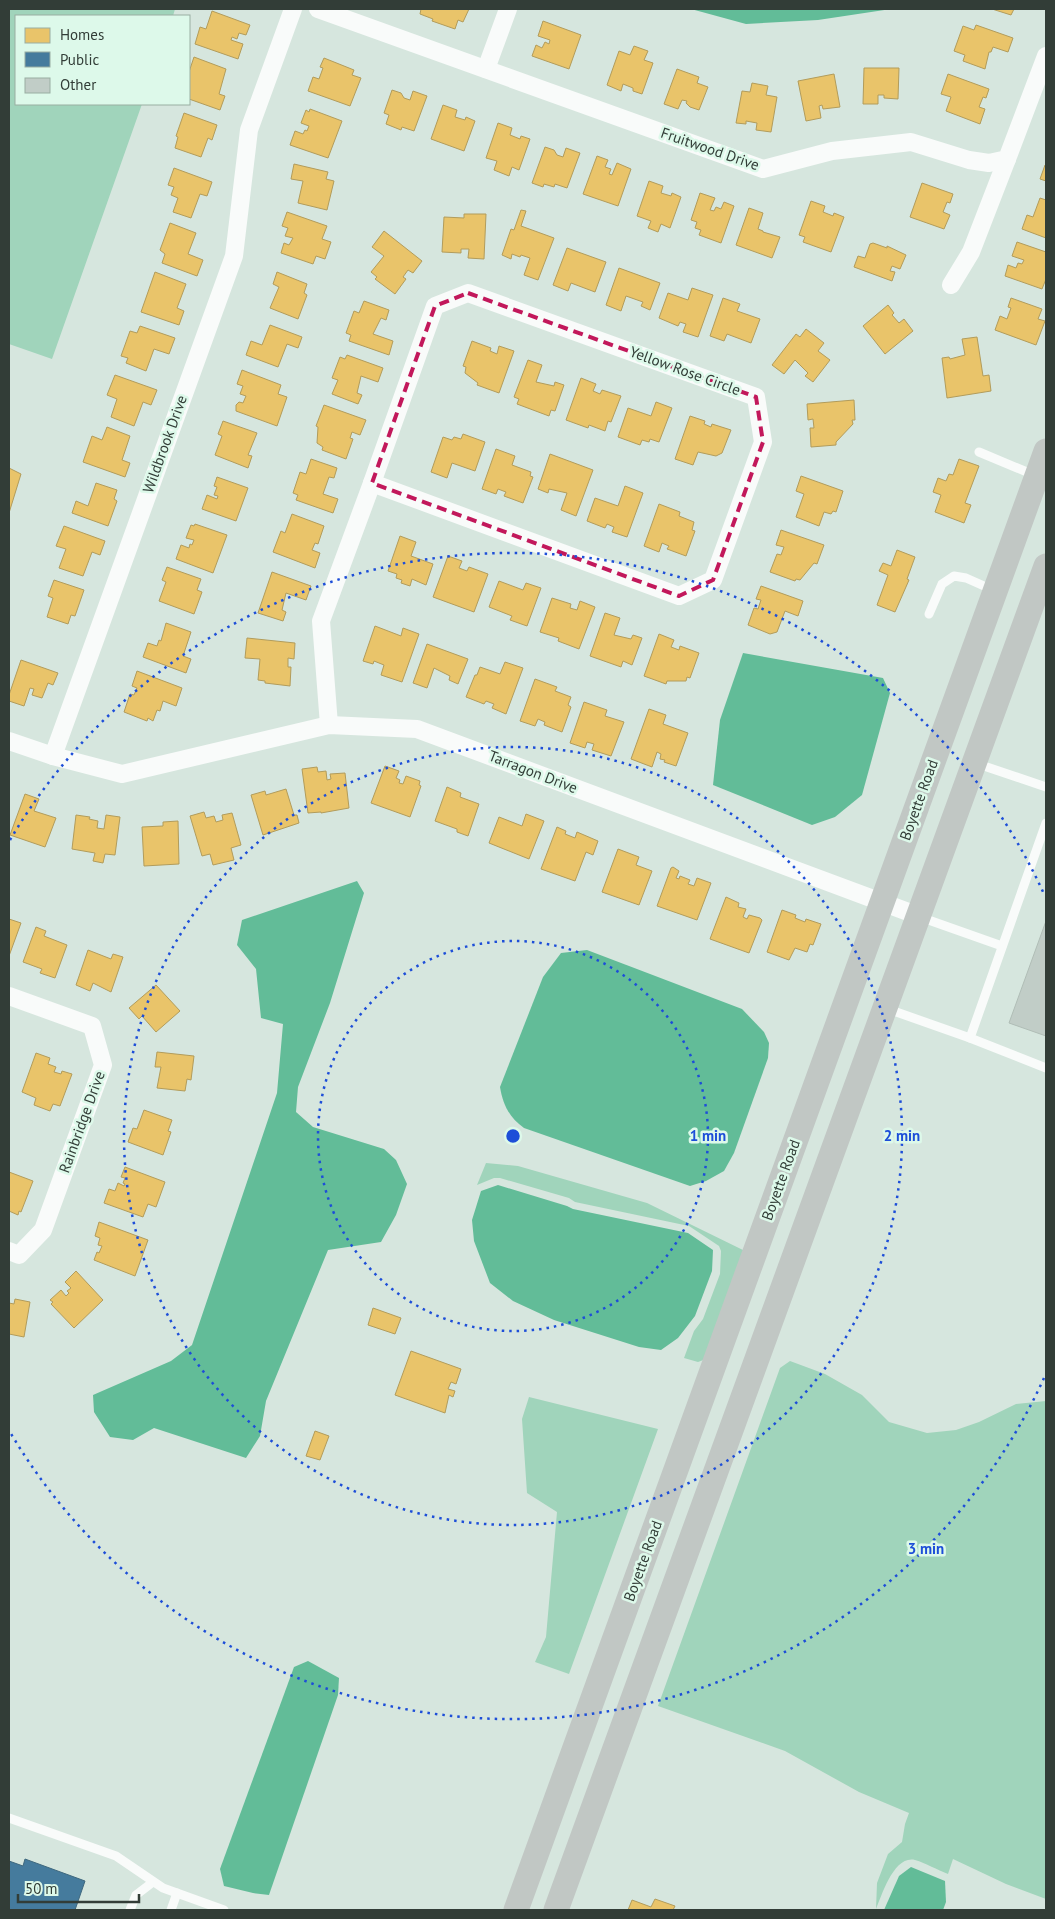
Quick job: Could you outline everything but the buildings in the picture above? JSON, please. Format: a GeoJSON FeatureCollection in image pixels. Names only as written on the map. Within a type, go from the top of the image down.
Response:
{"type":"FeatureCollection","features":[{"type":"Feature","properties":{"kind":"main road","name":"Boyette Road"},"geometry":{"type":"LineString","coordinates":[[516,1910],[1046,451]]}},
{"type":"Feature","properties":{"kind":"main road"},"geometry":{"type":"LineString","coordinates":[[556,1910],[1046,566]]}},
{"type":"Feature","properties":{"kind":"street","name":"Wildbrook Drive"},"geometry":{"type":"LineString","coordinates":[[53,756],[234,256],[249,130],[292,9]]}},
{"type":"Feature","properties":{"kind":"street","name":"Fruitwood Drive"},"geometry":{"type":"LineString","coordinates":[[318,9],[763,169],[832,151],[911,142],[969,160],[989,163],[1007,159]]}},
{"type":"Feature","properties":{"kind":"street"},"geometry":{"type":"LineString","coordinates":[[486,69],[508,9]]}},
{"type":"Feature","properties":{"kind":"street"},"geometry":{"type":"LineString","coordinates":[[951,285],[971,252],[1046,56]]}},
{"type":"Feature","properties":{"kind":"street","name":"Yellow Rose Circle"},"geometry":{"type":"LineString","coordinates":[[329,725],[322,621],[435,306],[468,293],[756,397],[763,442],[713,580],[679,596],[372,483]]}},
{"type":"Feature","properties":{"kind":"street","name":"Tarragon Drive"},"geometry":{"type":"LineString","coordinates":[[53,756],[122,774],[329,725],[417,729],[919,916]]}},
{"type":"Feature","properties":{"kind":"street"},"geometry":{"type":"LineString","coordinates":[[9,741],[53,756]]}},
{"type":"Feature","properties":{"kind":"street","name":"Rainbridge Drive"},"geometry":{"type":"LineString","coordinates":[[9,996],[92,1026],[103,1065],[43,1230],[19,1255],[9,1251]]}},
{"type":"Feature","properties":{"kind":"lane"},"geometry":{"type":"LineString","coordinates":[[979,452],[1037,476]]}},
{"type":"Feature","properties":{"kind":"lane"},"geometry":{"type":"LineString","coordinates":[[930,614],[942,584],[954,576],[966,578],[995,591]]}},
{"type":"Feature","properties":{"kind":"lane"},"geometry":{"type":"LineString","coordinates":[[974,763],[1046,787]]}},
{"type":"Feature","properties":{"kind":"lane"},"geometry":{"type":"LineString","coordinates":[[970,1038],[1046,823]]}},
{"type":"Feature","properties":{"kind":"lane"},"geometry":{"type":"LineString","coordinates":[[919,916],[1002,946]]}},
{"type":"Feature","properties":{"kind":"lane"},"geometry":{"type":"LineString","coordinates":[[885,1008],[970,1038],[1046,1068]]}},
{"type":"Feature","properties":{"kind":"lane"},"geometry":{"type":"LineString","coordinates":[[9,1818],[116,1856],[153,1882],[224,1910]]}},
{"type":"Feature","properties":{"kind":"lane"},"geometry":{"type":"LineString","coordinates":[[130,1910],[136,1895],[153,1882]]}},
{"type":"Feature","properties":{"kind":"lane"},"geometry":{"type":"LineString","coordinates":[[171,1910],[177,1893]]}},
{"type":"Feature","properties":{"kind":"highlighted area"},"geometry":{"type":"Polygon","coordinates":[[[468,293],[756,397],[763,442],[713,580],[679,596],[372,483],[435,306],[468,293]]]}},
{"type":"Feature","properties":{"kind":"shaded area"},"geometry":{"type":"Polygon","coordinates":[[[9,9],[175,9],[173,15],[15,15],[15,105],[142,105],[52,359],[9,344],[9,9]]]}},
{"type":"Feature","properties":{"kind":"shaded area"},"geometry":{"type":"Polygon","coordinates":[[[691,9],[891,9],[818,20],[746,24],[691,9]]]}},
{"type":"Feature","properties":{"kind":"shaded area"},"geometry":{"type":"Polygon","coordinates":[[[743,653],[883,678],[890,693],[862,795],[835,817],[812,825],[713,785],[720,720],[743,653]]]}},
{"type":"Feature","properties":{"kind":"shaded area"},"geometry":{"type":"Polygon","coordinates":[[[357,881],[364,893],[330,1003],[298,1087],[296,1112],[313,1127],[384,1149],[396,1160],[407,1184],[396,1215],[381,1242],[328,1250],[266,1401],[260,1436],[246,1458],[154,1428],[133,1440],[110,1437],[94,1412],[93,1395],[171,1361],[192,1345],[277,1093],[283,1024],[261,1018],[256,969],[237,945],[242,920],[357,881]]]}},
{"type":"Feature","properties":{"kind":"shaded area"},"geometry":{"type":"Polygon","coordinates":[[[587,950],[742,1009],[764,1032],[769,1043],[768,1058],[734,1153],[724,1171],[706,1181],[690,1186],[524,1128],[508,1110],[500,1087],[543,977],[561,953],[587,950]]]}},
{"type":"Feature","properties":{"kind":"shaded area"},"geometry":{"type":"Polygon","coordinates":[[[486,1163],[518,1166],[647,1203],[745,1251],[706,1359],[698,1362],[684,1358],[694,1331],[703,1319],[720,1274],[721,1251],[719,1246],[689,1226],[575,1202],[569,1198],[500,1178],[494,1178],[477,1185],[486,1163]]]}},
{"type":"Feature","properties":{"kind":"shaded area"},"geometry":{"type":"Polygon","coordinates":[[[498,1185],[573,1209],[688,1233],[713,1250],[712,1271],[695,1316],[678,1338],[661,1350],[639,1347],[554,1320],[513,1301],[490,1283],[474,1241],[472,1220],[481,1191],[498,1185]]]}},
{"type":"Feature","properties":{"kind":"shaded area"},"geometry":{"type":"Polygon","coordinates":[[[790,1361],[825,1374],[862,1395],[889,1422],[927,1433],[956,1430],[979,1422],[1016,1404],[1046,1401],[1046,1899],[1006,1884],[953,1859],[948,1874],[919,1861],[908,1860],[901,1864],[890,1877],[876,1909],[877,1883],[888,1854],[902,1842],[909,1813],[859,1792],[785,1751],[658,1706],[780,1368],[790,1361]]]}},
{"type":"Feature","properties":{"kind":"shaded area"},"geometry":{"type":"Polygon","coordinates":[[[529,1397],[658,1429],[569,1674],[535,1662],[546,1637],[557,1512],[527,1493],[522,1419],[529,1397]]]}},
{"type":"Feature","properties":{"kind":"shaded area"},"geometry":{"type":"Polygon","coordinates":[[[308,1661],[339,1678],[338,1695],[269,1895],[224,1886],[220,1869],[294,1667],[308,1661]]]}},
{"type":"Feature","properties":{"kind":"shaded area"},"geometry":{"type":"Polygon","coordinates":[[[911,1867],[945,1881],[946,1902],[943,1910],[884,1910],[899,1876],[911,1867]]]}}]}
